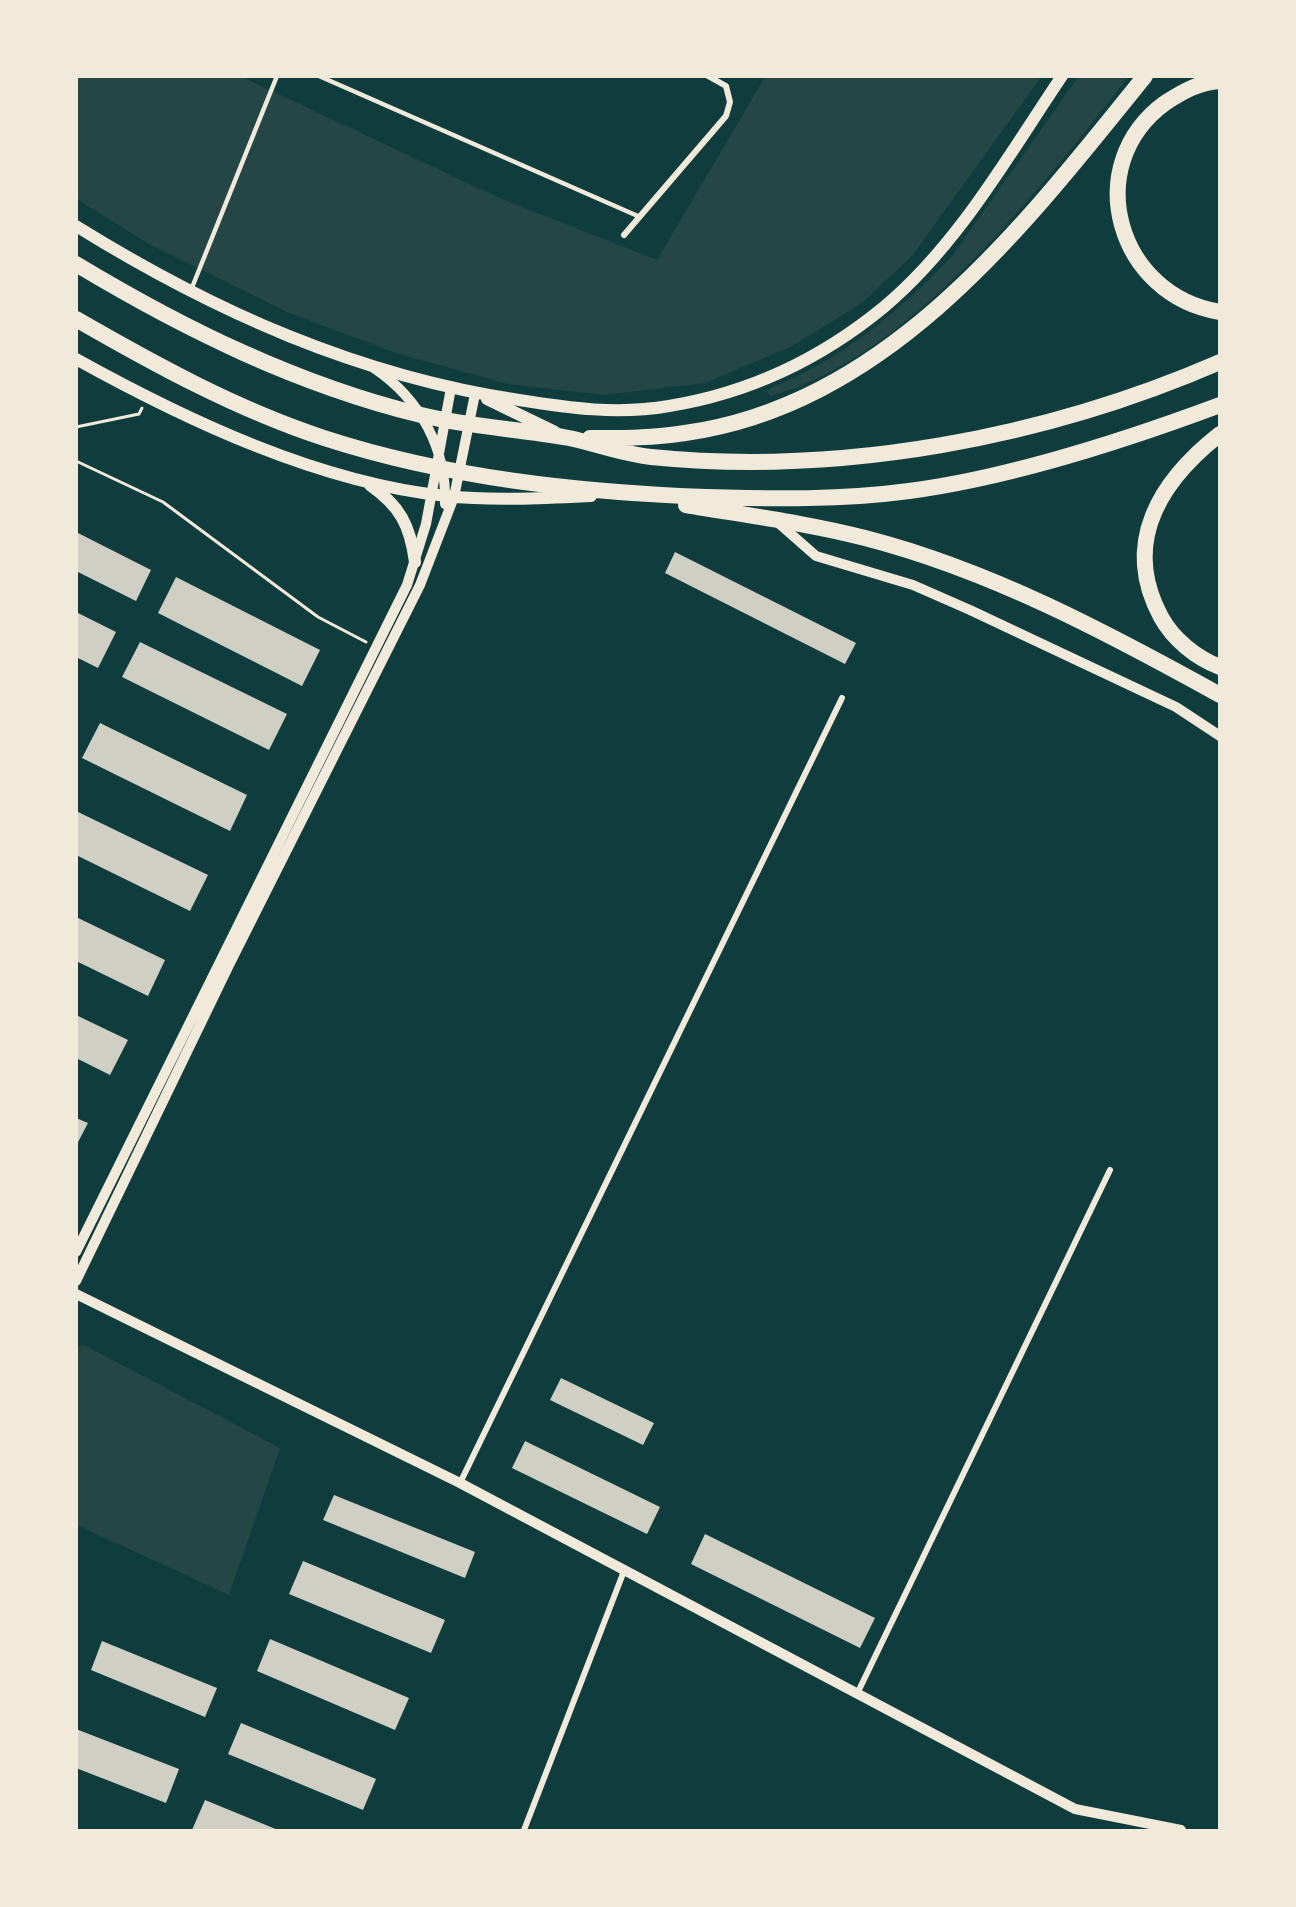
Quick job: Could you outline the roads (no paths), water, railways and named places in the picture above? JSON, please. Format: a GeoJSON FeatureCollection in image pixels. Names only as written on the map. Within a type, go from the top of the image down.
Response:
{"type":"FeatureCollection","features":[{"type":"Feature","properties":{"kind":"highway"},"geometry":{"type":"LineString","coordinates":[[570,439],[650,437],[709,429],[790,402],[847,374],[922,320],[980,268],[1039,204],[1145,76]]}},
{"type":"Feature","properties":{"kind":"highway"},"geometry":{"type":"LineString","coordinates":[[1220,81],[1192,87],[1176,95],[1156,110],[1144,124],[1125,158],[1118,196],[1124,234],[1132,254],[1143,269],[1174,296],[1220,312]]}},
{"type":"Feature","properties":{"kind":"highway"},"geometry":{"type":"LineString","coordinates":[[76,264],[221,344],[328,387],[444,420],[570,439],[648,457],[744,461],[847,457],[944,444],[1043,422],[1169,384],[1220,362]]}},
{"type":"Feature","properties":{"kind":"highway"},"geometry":{"type":"LineString","coordinates":[[76,319],[179,376],[261,414],[375,453],[440,463],[461,473],[623,494],[866,538],[997,584],[1116,640],[1220,695]]}},
{"type":"Feature","properties":{"kind":"highway"},"geometry":{"type":"LineString","coordinates":[[623,494],[827,499],[910,491],[957,483],[1053,459],[1180,420],[1220,405]]}},
{"type":"Feature","properties":{"kind":"highway"},"geometry":{"type":"LineString","coordinates":[[1220,434],[1202,447],[1169,483],[1158,502],[1146,536],[1145,565],[1148,586],[1166,626],[1197,656],[1220,667]]}},
{"type":"Feature","properties":{"kind":"main road"},"geometry":{"type":"LineString","coordinates":[[76,226],[141,266],[190,292],[298,341],[373,368],[475,394],[590,411],[668,407],[727,393],[788,370],[839,340],[884,306],[920,273],[950,238],[1062,76]]}},
{"type":"Feature","properties":{"kind":"main road"},"geometry":{"type":"LineString","coordinates":[[76,359],[148,397],[222,431],[303,462],[365,481],[449,497],[551,498],[623,494]]}},
{"type":"Feature","properties":{"kind":"main road"},"geometry":{"type":"LineString","coordinates":[[475,394],[570,439]]}},
{"type":"Feature","properties":{"kind":"main road"},"geometry":{"type":"LineString","coordinates":[[365,481],[390,499],[398,509],[410,533],[415,562]]}},
{"type":"Feature","properties":{"kind":"street"},"geometry":{"type":"LineString","coordinates":[[624,235],[726,116],[730,102],[726,86],[708,76]]}},
{"type":"Feature","properties":{"kind":"street"},"geometry":{"type":"LineString","coordinates":[[373,368],[401,387],[422,415],[440,463],[449,497]]}},
{"type":"Feature","properties":{"kind":"street"},"geometry":{"type":"LineString","coordinates":[[76,1252],[407,585],[440,463],[450,388]]}},
{"type":"Feature","properties":{"kind":"street"},"geometry":{"type":"LineString","coordinates":[[76,1281],[229,965],[420,585],[444,526],[449,497],[461,473],[475,394]]}},
{"type":"Feature","properties":{"kind":"street"},"geometry":{"type":"LineString","coordinates":[[775,520],[816,556],[913,585],[1176,707],[1220,736]]}},
{"type":"Feature","properties":{"kind":"street"},"geometry":{"type":"LineString","coordinates":[[460,1483],[842,698]]}},
{"type":"Feature","properties":{"kind":"street"},"geometry":{"type":"LineString","coordinates":[[856,1695],[1110,1170]]}},
{"type":"Feature","properties":{"kind":"street"},"geometry":{"type":"LineString","coordinates":[[76,1294],[460,1483],[856,1695],[1076,1809],[1181,1830]]}},
{"type":"Feature","properties":{"kind":"street"},"geometry":{"type":"LineString","coordinates":[[524,1830],[624,1571]]}},
{"type":"Feature","properties":{"kind":"lane"},"geometry":{"type":"LineString","coordinates":[[190,292],[277,76]]}},
{"type":"Feature","properties":{"kind":"lane"},"geometry":{"type":"LineString","coordinates":[[319,76],[640,217]]}}]}
